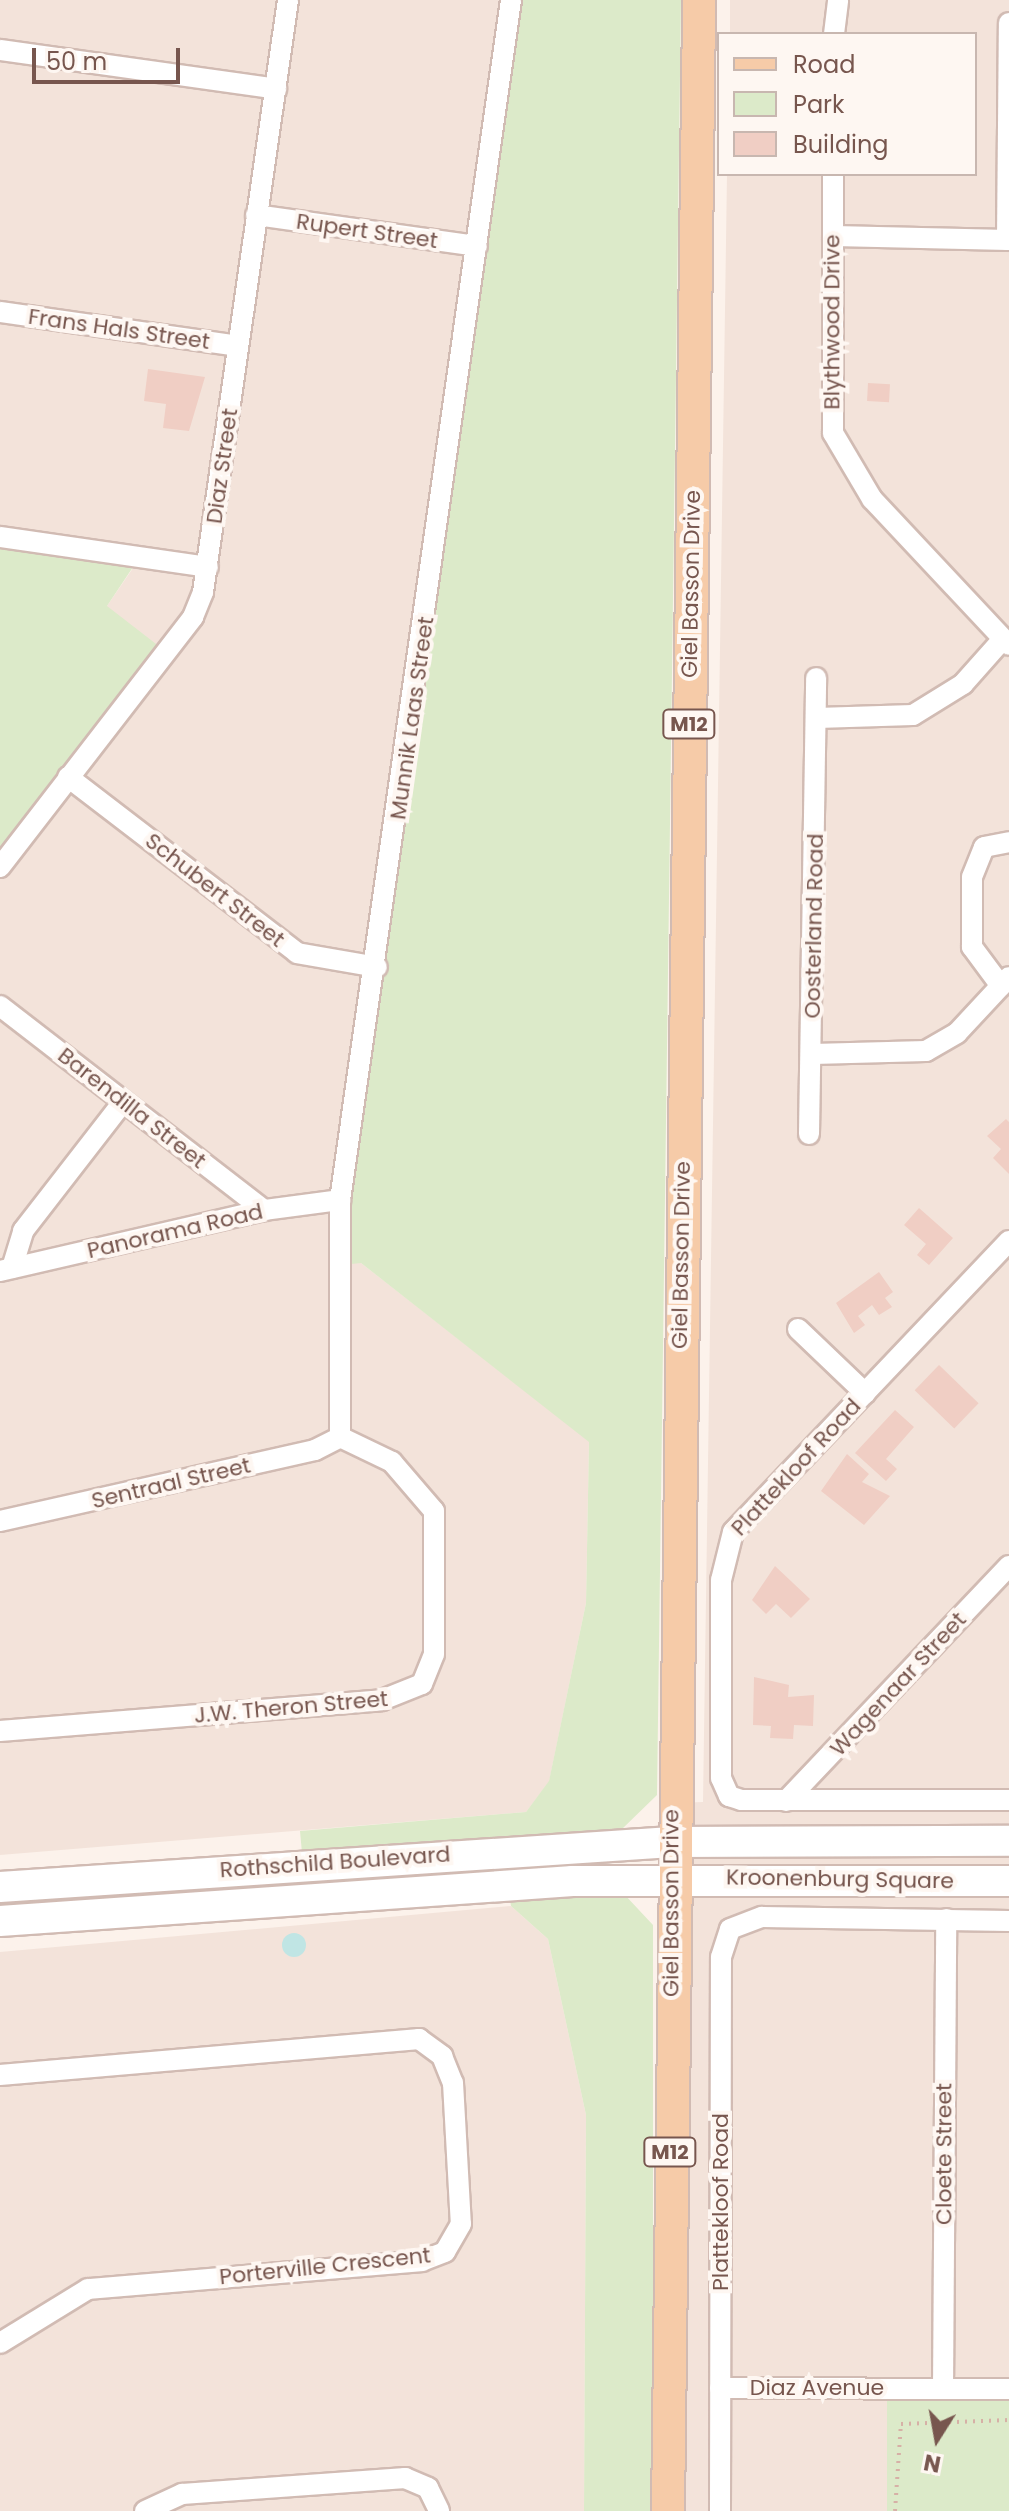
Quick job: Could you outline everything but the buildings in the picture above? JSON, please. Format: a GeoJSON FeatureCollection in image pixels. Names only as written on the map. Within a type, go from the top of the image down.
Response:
{"type":"FeatureCollection","features":[{"type":"Feature","properties":{"kind":"main road","name":"Giel Basson Drive"},"geometry":{"type":"LineString","coordinates":[[668,2511],[671,1842],[699,0]]}},
{"type":"Feature","properties":{"kind":"street","name":"Diaz Street"},"geometry":{"type":"LineString","coordinates":[[0,867],[193,617],[208,567],[288,0]]}},
{"type":"Feature","properties":{"kind":"street","name":"Munnik Laas Street"},"geometry":{"type":"LineString","coordinates":[[340,1437],[340,1200],[377,967],[511,0]]}},
{"type":"Feature","properties":{"kind":"street"},"geometry":{"type":"LineString","coordinates":[[834,32],[838,0]]}},
{"type":"Feature","properties":{"kind":"street"},"geometry":{"type":"LineString","coordinates":[[833,236],[1008,240],[1009,23]]}},
{"type":"Feature","properties":{"kind":"street"},"geometry":{"type":"LineString","coordinates":[[0,50],[276,89]]}},
{"type":"Feature","properties":{"kind":"street","name":"Blythwood Drive"},"geometry":{"type":"LineString","coordinates":[[833,176],[830,406],[842,455],[872,499],[1006,642]]}},
{"type":"Feature","properties":{"kind":"street","name":"Rupert Street"},"geometry":{"type":"LineString","coordinates":[[256,215],[477,246]]}},
{"type":"Feature","properties":{"kind":"street","name":"Frans Hals Street"},"geometry":{"type":"LineString","coordinates":[[0,312],[238,346]]}},
{"type":"Feature","properties":{"kind":"street"},"geometry":{"type":"LineString","coordinates":[[0,537],[208,567]]}},
{"type":"Feature","properties":{"kind":"street"},"geometry":{"type":"LineString","coordinates":[[817,718],[913,715],[963,684],[1006,642]]}},
{"type":"Feature","properties":{"kind":"street","name":"Oosterland Road"},"geometry":{"type":"LineString","coordinates":[[809,1134],[813,1054],[816,678]]}},
{"type":"Feature","properties":{"kind":"street","name":"Schubert Street"},"geometry":{"type":"LineString","coordinates":[[68,777],[297,953],[377,967]]}},
{"type":"Feature","properties":{"kind":"street"},"geometry":{"type":"LineString","coordinates":[[813,1054],[926,1051],[957,1033],[1005,982],[972,947],[972,877],[984,847],[1009,842]]}},
{"type":"Feature","properties":{"kind":"street","name":"Barendilla Street"},"geometry":{"type":"LineString","coordinates":[[0,1006],[264,1210]]}},
{"type":"Feature","properties":{"kind":"street","name":"Panorama Road"},"geometry":{"type":"LineString","coordinates":[[6,1270],[23,1231],[123,1102]]}},
{"type":"Feature","properties":{"kind":"street","name":"Panorama Road"},"geometry":{"type":"LineString","coordinates":[[6,1270],[264,1210],[340,1200]]}},
{"type":"Feature","properties":{"kind":"street","name":"Plattekloof Road"},"geometry":{"type":"LineString","coordinates":[[786,1801],[729,1796],[721,1778],[726,1544],[1009,1241]]}},
{"type":"Feature","properties":{"kind":"street"},"geometry":{"type":"LineString","coordinates":[[798,1329],[865,1393]]}},
{"type":"Feature","properties":{"kind":"street","name":"Sentraal Street"},"geometry":{"type":"LineString","coordinates":[[0,1521],[315,1450],[340,1437]]}},
{"type":"Feature","properties":{"kind":"street","name":"J.W. Theron Street"},"geometry":{"type":"LineString","coordinates":[[0,1731],[382,1700],[422,1684],[434,1654],[434,1511],[392,1462],[340,1437]]}},
{"type":"Feature","properties":{"kind":"street","name":"Wagenaar Street"},"geometry":{"type":"LineString","coordinates":[[786,1801],[1009,1566]]}},
{"type":"Feature","properties":{"kind":"street"},"geometry":{"type":"LineString","coordinates":[[786,1801],[1009,1800]]}},
{"type":"Feature","properties":{"kind":"street","name":"Kroonenburg Square"},"geometry":{"type":"LineString","coordinates":[[671,1842],[1009,1841]]}},
{"type":"Feature","properties":{"kind":"street","name":"Rothschild Boulevard"},"geometry":{"type":"LineString","coordinates":[[0,1887],[671,1842]]}},
{"type":"Feature","properties":{"kind":"street","name":"Kroonenburg Square"},"geometry":{"type":"LineString","coordinates":[[671,1878],[1009,1881]]}},
{"type":"Feature","properties":{"kind":"street","name":"Rothschild Boulevard"},"geometry":{"type":"LineString","coordinates":[[0,1921],[671,1878]]}},
{"type":"Feature","properties":{"kind":"street","name":"Kroonenburg Square"},"geometry":{"type":"LineString","coordinates":[[762,1917],[1009,1921]]}},
{"type":"Feature","properties":{"kind":"street","name":"Plattekloof Road"},"geometry":{"type":"LineString","coordinates":[[720,2511],[721,1957],[730,1929],[762,1917]]}},
{"type":"Feature","properties":{"kind":"street","name":"Cloete Street"},"geometry":{"type":"LineString","coordinates":[[943,2389],[946,1919]]}},
{"type":"Feature","properties":{"kind":"street","name":"Porterville Crescent"},"geometry":{"type":"LineString","coordinates":[[0,2075],[419,2039],[442,2056],[453,2083],[461,2224],[445,2252],[422,2261],[88,2289],[0,2343]]}},
{"type":"Feature","properties":{"kind":"street","name":"Diaz Avenue"},"geometry":{"type":"LineString","coordinates":[[720,2388],[1009,2389]]}},
{"type":"Feature","properties":{"kind":"street"},"geometry":{"type":"LineString","coordinates":[[145,2511],[182,2494],[405,2478],[428,2488],[439,2511]]}},
{"type":"Feature","properties":{"kind":"path"},"geometry":{"type":"LineString","coordinates":[[895,2511],[901,2424],[1009,2420]]}},
{"type":"Feature","properties":{"kind":"shaded area"},"geometry":{"type":"Polygon","coordinates":[[[0,0],[522,0],[352,1192],[351,1263],[361,1263],[589,1441],[586,1603],[549,1782],[526,1812],[0,1855],[0,853],[107,606],[133,568],[0,546],[0,0]]]}},
{"type":"Feature","properties":{"kind":"shaded area"},"geometry":{"type":"Polygon","coordinates":[[[730,0],[1009,0],[1009,2511],[670,2511],[673,1803],[703,1802],[727,176],[977,176],[977,32],[730,32],[730,0]]]}},
{"type":"Feature","properties":{"kind":"shaded area"},"geometry":{"type":"Polygon","coordinates":[[[511,1906],[548,1939],[586,2115],[584,2511],[0,2511],[0,1952],[511,1906]]]}},
{"type":"Feature","properties":{"kind":"green space"},"geometry":{"type":"Polygon","coordinates":[[[522,0],[681,0],[657,1795],[621,1830],[302,1853],[300,1831],[526,1812],[549,1781],[586,1603],[589,1442],[361,1263],[351,1264],[352,1192],[522,0]]]}},
{"type":"Feature","properties":{"kind":"green space"},"geometry":{"type":"Polygon","coordinates":[[[0,546],[133,567],[107,606],[160,647],[0,853],[0,546]]]}},
{"type":"Feature","properties":{"kind":"green space"},"geometry":{"type":"Polygon","coordinates":[[[509,1893],[624,1894],[653,1925],[653,2511],[584,2511],[586,2115],[548,1939],[511,1906],[509,1893]]]}},
{"type":"Feature","properties":{"kind":"green space"},"geometry":{"type":"Polygon","coordinates":[[[887,2398],[1009,2398],[1009,2511],[887,2511],[887,2398]]]}},
{"type":"Feature","properties":{"kind":"water"},"geometry":{"type":"Polygon","coordinates":[[[289,1933],[299,1933],[306,1940],[306,1950],[299,1957],[289,1957],[282,1950],[282,1940],[289,1933]]]}}]}
